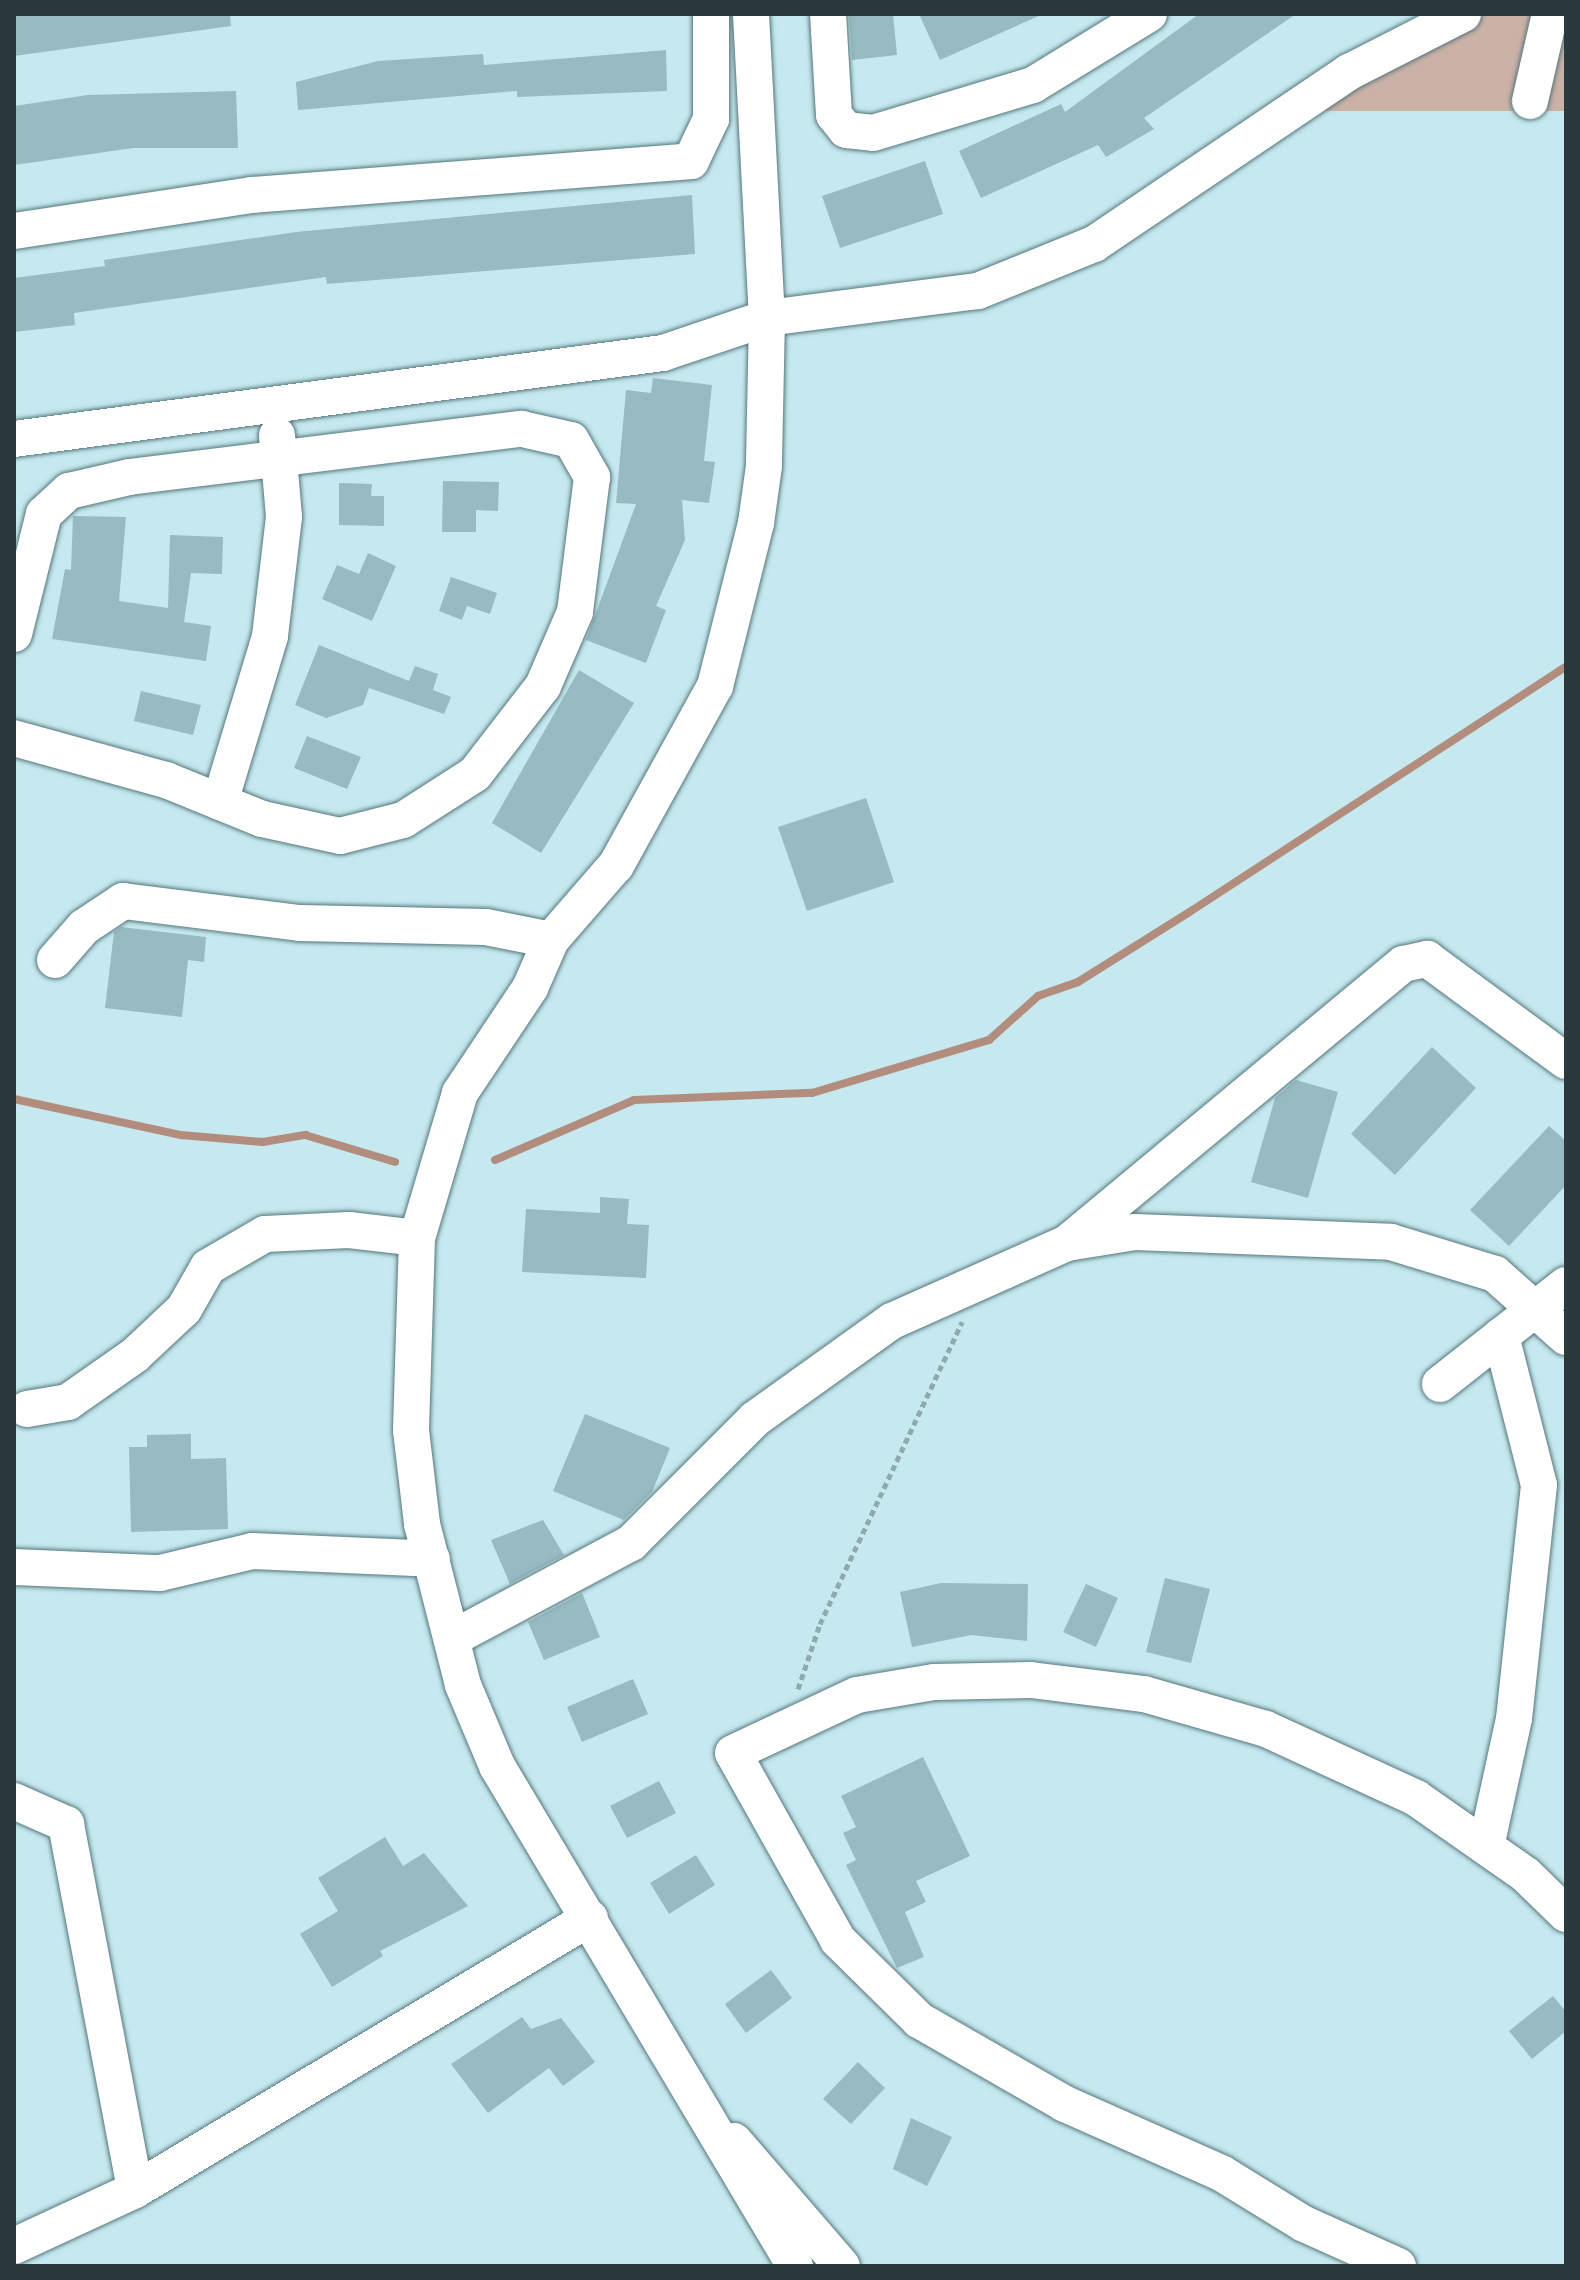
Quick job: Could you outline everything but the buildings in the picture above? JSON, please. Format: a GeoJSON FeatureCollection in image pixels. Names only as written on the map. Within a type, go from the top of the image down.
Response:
{"type":"FeatureCollection","features":[{"type":"Feature","properties":{"kind":"lane"},"geometry":{"type":"LineString","coordinates":[[14,231],[252,195],[691,161],[711,119],[711,14]]}},
{"type":"Feature","properties":{"kind":"lane"},"geometry":{"type":"LineString","coordinates":[[751,14],[767,318],[764,466],[715,686],[616,865],[551,940],[530,988],[460,1093],[417,1238],[411,1430],[432,1559],[453,1638],[497,1766],[795,2266]]}},
{"type":"Feature","properties":{"kind":"lane"},"geometry":{"type":"LineString","coordinates":[[828,14],[834,115],[846,130],[873,133],[1033,85],[1149,14]]}},
{"type":"Feature","properties":{"kind":"lane"},"geometry":{"type":"LineString","coordinates":[[14,439],[663,353],[767,318],[978,291],[1094,244],[1349,72],[1463,14]]}},
{"type":"Feature","properties":{"kind":"lane"},"geometry":{"type":"LineString","coordinates":[[1530,101],[1550,14]]}},
{"type":"Feature","properties":{"kind":"lane"},"geometry":{"type":"LineString","coordinates":[[220,802],[270,636],[284,517],[274,406]]}},
{"type":"Feature","properties":{"kind":"lane"},"geometry":{"type":"LineString","coordinates":[[14,634],[44,514],[69,491],[278,456],[522,429],[571,440],[592,477],[589,536],[575,612],[543,686],[475,774],[403,820],[340,836],[14,738]]}},
{"type":"Feature","properties":{"kind":"lane"},"geometry":{"type":"LineString","coordinates":[[55,960],[84,927],[123,901],[300,923],[486,927],[551,940]]}},
{"type":"Feature","properties":{"kind":"lane"},"geometry":{"type":"LineString","coordinates":[[1067,1243],[1403,964],[1427,959],[1566,1061]]}},
{"type":"Feature","properties":{"kind":"lane"},"geometry":{"type":"LineString","coordinates":[[27,1409],[68,1402],[135,1355],[184,1309],[208,1267],[265,1234],[349,1230],[417,1238]]}},
{"type":"Feature","properties":{"kind":"lane"},"geometry":{"type":"LineString","coordinates":[[453,1638],[631,1543],[755,1419],[892,1321],[1067,1243],[1135,1232],[1391,1242],[1482,1268],[1552,1296],[1566,1337]]}},
{"type":"Feature","properties":{"kind":"lane"},"geometry":{"type":"LineString","coordinates":[[1440,1384],[1552,1296]]}},
{"type":"Feature","properties":{"kind":"lane"},"geometry":{"type":"LineString","coordinates":[[1486,1847],[1514,1719],[1539,1485],[1501,1336]]}},
{"type":"Feature","properties":{"kind":"lane"},"geometry":{"type":"LineString","coordinates":[[14,1567],[160,1573],[252,1551],[432,1559]]}},
{"type":"Feature","properties":{"kind":"lane"},"geometry":{"type":"LineString","coordinates":[[1398,2266],[1304,2224],[1221,2173],[1065,2104],[919,2020],[838,1940],[733,1753],[857,1695],[934,1682],[1093,1685],[1266,1729],[1416,1798],[1486,1847],[1566,1914]]}},
{"type":"Feature","properties":{"kind":"lane"},"geometry":{"type":"LineString","coordinates":[[14,1801],[66,1824],[135,2190]]}},
{"type":"Feature","properties":{"kind":"lane"},"geometry":{"type":"LineString","coordinates":[[14,2246],[135,2190],[590,1918]]}},
{"type":"Feature","properties":{"kind":"lane"},"geometry":{"type":"LineString","coordinates":[[696,2098],[842,2266]]}},
{"type":"Feature","properties":{"kind":"path"},"geometry":{"type":"LineString","coordinates":[[786,1727],[820,1624],[980,1281]]}},
{"type":"Feature","properties":{"kind":"shaded area"},"geometry":{"type":"Polygon","coordinates":[[[1432,14],[1566,14],[1566,111],[1321,111],[1432,14]]]}},
{"type":"Feature","properties":{"kind":"waterway"},"geometry":{"type":"LineString","coordinates":[[495,1160],[634,1100],[812,1093],[989,1040],[1038,996],[1078,982],[1566,667]]}},
{"type":"Feature","properties":{"kind":"waterway"},"geometry":{"type":"LineString","coordinates":[[14,1099],[181,1135],[263,1142],[305,1135],[395,1162]]}}]}
